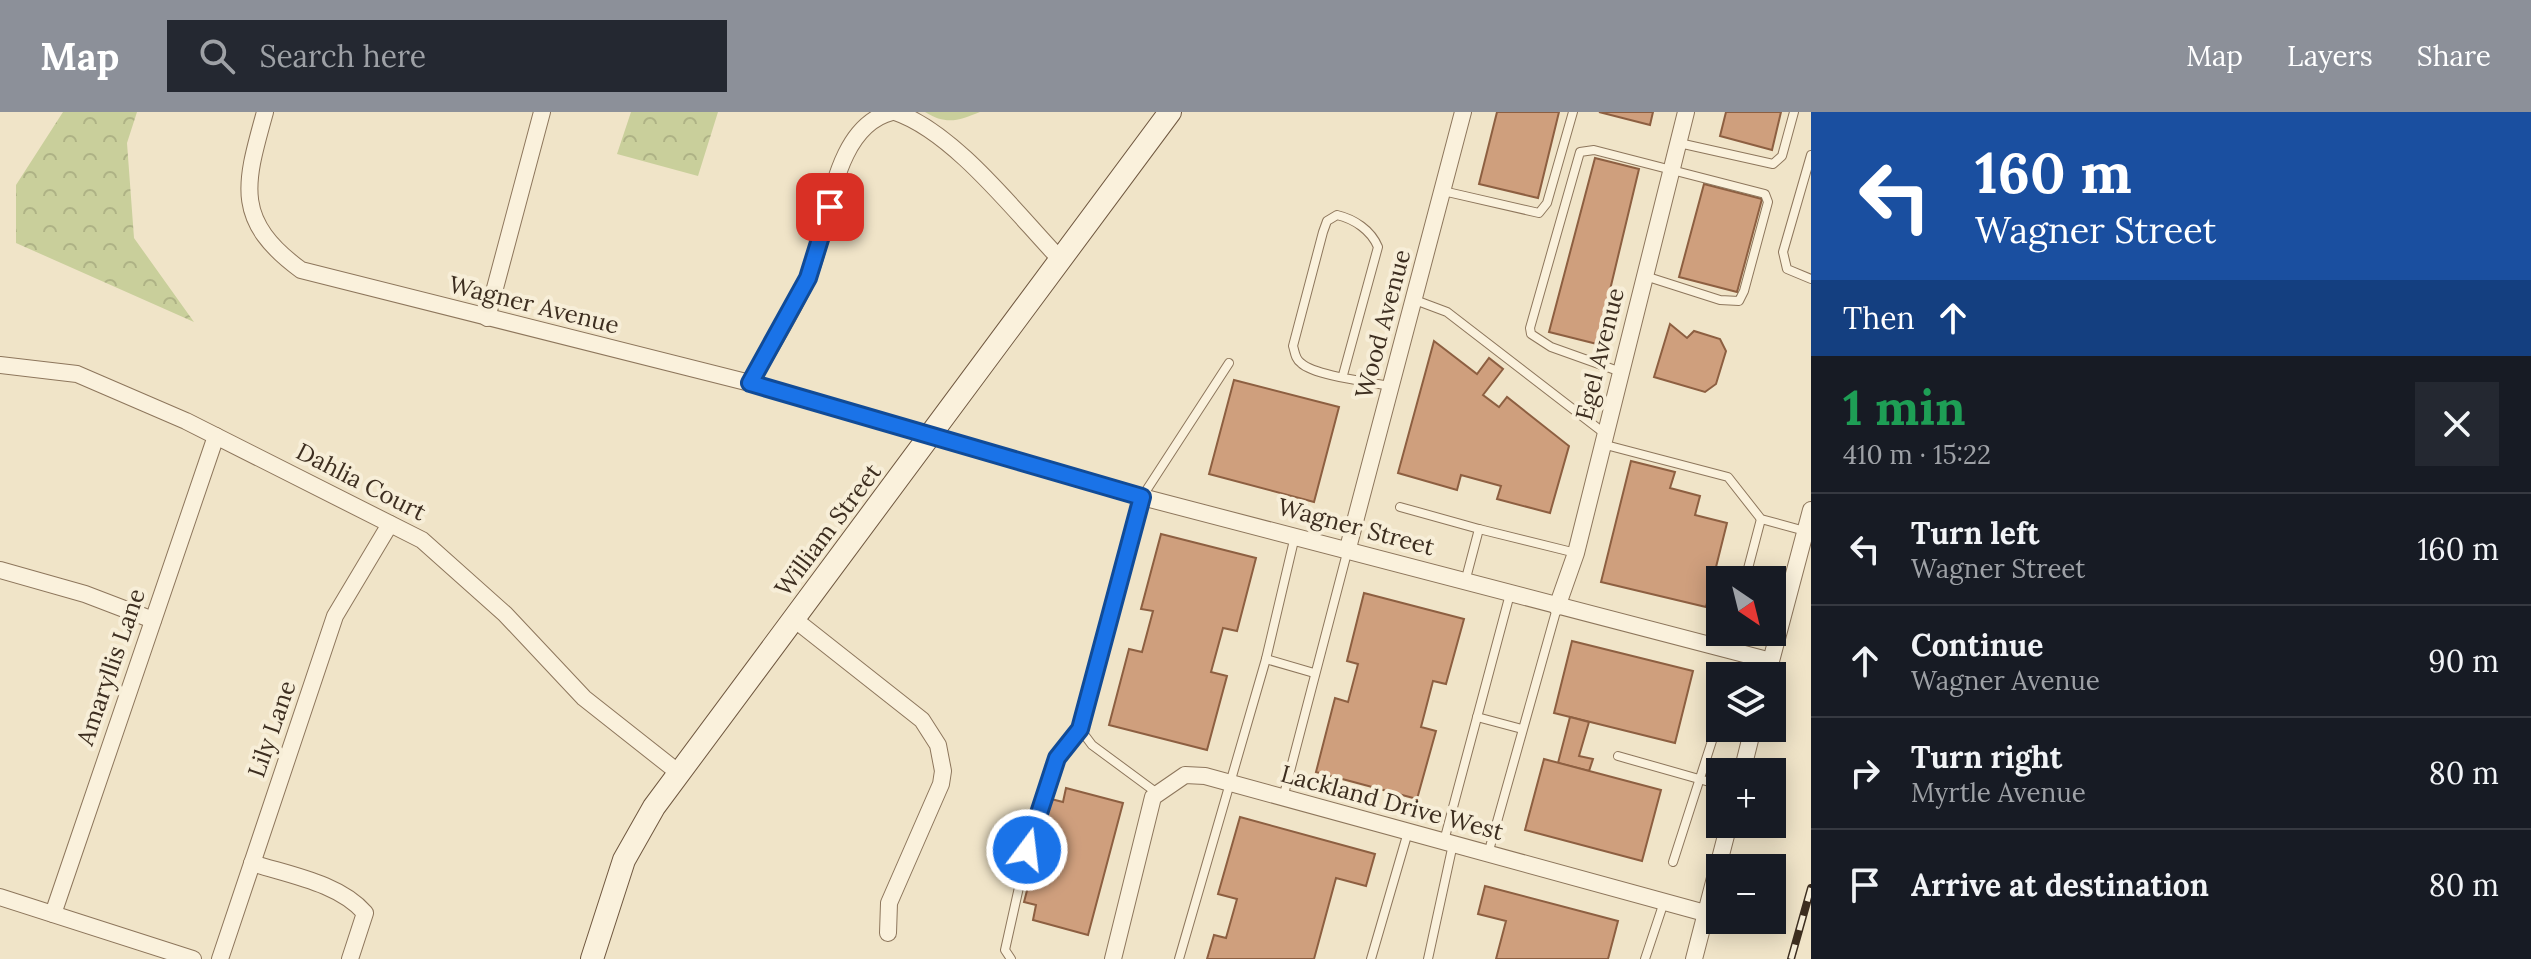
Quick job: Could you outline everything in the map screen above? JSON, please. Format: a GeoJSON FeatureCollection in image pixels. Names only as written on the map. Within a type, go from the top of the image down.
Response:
{"type":"FeatureCollection","features":[{"type":"Feature","properties":{"kind":"main road","name":"William Street"},"geometry":{"type":"LineString","coordinates":[[592,959],[624,860],[654,807],[1170,112]]}},
{"type":"Feature","properties":{"kind":"street","name":"Wagner Avenue"},"geometry":{"type":"LineString","coordinates":[[265,112],[248,174],[248,200],[258,225],[278,253],[301,270],[329,280],[750,383],[930,437]]}},
{"type":"Feature","properties":{"kind":"street"},"geometry":{"type":"LineString","coordinates":[[487,318],[542,112]]}},
{"type":"Feature","properties":{"kind":"street"},"geometry":{"type":"LineString","coordinates":[[750,383],[808,278],[844,157],[863,130],[894,112],[919,124],[949,147],[1059,258]]}},
{"type":"Feature","properties":{"kind":"street","name":"Wood Avenue"},"geometry":{"type":"LineString","coordinates":[[1348,548],[1463,112]]}},
{"type":"Feature","properties":{"kind":"street","name":"Egel Avenue"},"geometry":{"type":"LineString","coordinates":[[1557,607],[1576,553],[1686,112]]}},
{"type":"Feature","properties":{"kind":"street","name":"Dahlia Court"},"geometry":{"type":"LineString","coordinates":[[0,365],[77,374],[216,436],[422,540],[505,614],[584,698],[679,773]]}},
{"type":"Feature","properties":{"kind":"street","name":"Amaryllis Lane"},"geometry":{"type":"LineString","coordinates":[[53,914],[216,436]]}},
{"type":"Feature","properties":{"kind":"street","name":"Wagner Street"},"geometry":{"type":"LineString","coordinates":[[930,437],[1142,497],[1348,548],[1465,583],[1727,650],[1754,662]]}},
{"type":"Feature","properties":{"kind":"street"},"geometry":{"type":"LineString","coordinates":[[1771,662],[1811,510]]}},
{"type":"Feature","properties":{"kind":"street","name":"Lily Lane"},"geometry":{"type":"LineString","coordinates":[[220,959],[335,616],[390,524]]}},
{"type":"Feature","properties":{"kind":"street"},"geometry":{"type":"LineString","coordinates":[[0,570],[85,594],[153,620]]}},
{"type":"Feature","properties":{"kind":"street"},"geometry":{"type":"LineString","coordinates":[[794,619],[922,720],[938,745],[943,771],[941,784],[889,903],[888,933]]}},
{"type":"Feature","properties":{"kind":"street","name":"Lackland Drive West"},"geometry":{"type":"LineString","coordinates":[[1158,793],[1185,775],[1231,783],[1705,913]]}},
{"type":"Feature","properties":{"kind":"street"},"geometry":{"type":"LineString","coordinates":[[1113,959],[1153,797],[1158,793]]}},
{"type":"Feature","properties":{"kind":"street"},"geometry":{"type":"LineString","coordinates":[[1694,959],[1725,838]]}},
{"type":"Feature","properties":{"kind":"street"},"geometry":{"type":"LineString","coordinates":[[252,863],[338,892],[356,903],[365,913],[350,959]]}},
{"type":"Feature","properties":{"kind":"street"},"geometry":{"type":"LineString","coordinates":[[0,897],[193,959]]}},
{"type":"Feature","properties":{"kind":"lane"},"geometry":{"type":"LineString","coordinates":[[1443,191],[1539,213],[1547,203],[1573,112]]}},
{"type":"Feature","properties":{"kind":"lane"},"geometry":{"type":"LineString","coordinates":[[1678,143],[1773,164],[1782,156],[1794,112]]}},
{"type":"Feature","properties":{"kind":"lane"},"geometry":{"type":"LineString","coordinates":[[1621,372],[1540,341],[1531,334],[1532,318],[1580,152],[1594,150],[1756,189],[1765,194],[1768,202],[1739,301],[1720,300],[1645,276]]}},
{"type":"Feature","properties":{"kind":"lane"},"geometry":{"type":"LineString","coordinates":[[1811,155],[1783,252],[1787,269],[1811,279]]}},
{"type":"Feature","properties":{"kind":"lane"},"geometry":{"type":"LineString","coordinates":[[1344,370],[1378,247],[1374,237],[1350,219],[1337,215],[1327,221],[1293,346],[1298,361],[1319,370],[1344,370],[1390,386]]}},
{"type":"Feature","properties":{"kind":"lane"},"geometry":{"type":"LineString","coordinates":[[1415,300],[1447,312],[1603,439],[1728,477],[1761,519],[1805,531]]}},
{"type":"Feature","properties":{"kind":"lane"},"geometry":{"type":"LineString","coordinates":[[1011,959],[1005,950],[1007,936],[1034,820],[1057,758],[1080,729],[1142,497],[1229,363]]}},
{"type":"Feature","properties":{"kind":"lane"},"geometry":{"type":"LineString","coordinates":[[1400,507],[1576,553]]}},
{"type":"Feature","properties":{"kind":"lane"},"geometry":{"type":"LineString","coordinates":[[1749,566],[1761,519]]}},
{"type":"Feature","properties":{"kind":"lane"},"geometry":{"type":"LineString","coordinates":[[1465,583],[1479,529]]}},
{"type":"Feature","properties":{"kind":"lane"},"geometry":{"type":"LineString","coordinates":[[1179,959],[1266,659],[1296,535]]}},
{"type":"Feature","properties":{"kind":"lane"},"geometry":{"type":"LineString","coordinates":[[1283,798],[1348,548]]}},
{"type":"Feature","properties":{"kind":"lane"},"geometry":{"type":"LineString","coordinates":[[1428,959],[1448,843],[1510,594]]}},
{"type":"Feature","properties":{"kind":"lane"},"geometry":{"type":"LineString","coordinates":[[1488,854],[1557,607]]}},
{"type":"Feature","properties":{"kind":"lane"},"geometry":{"type":"LineString","coordinates":[[1727,650],[1728,646]]}},
{"type":"Feature","properties":{"kind":"lane"},"geometry":{"type":"LineString","coordinates":[[1266,659],[1314,673]]}},
{"type":"Feature","properties":{"kind":"lane"},"geometry":{"type":"LineString","coordinates":[[1477,717],[1522,729]]}},
{"type":"Feature","properties":{"kind":"lane"},"geometry":{"type":"LineString","coordinates":[[1080,729],[1092,745],[1158,793]]}},
{"type":"Feature","properties":{"kind":"lane"},"geometry":{"type":"LineString","coordinates":[[1673,862],[1713,742]]}},
{"type":"Feature","properties":{"kind":"lane"},"geometry":{"type":"LineString","coordinates":[[1618,756],[1706,781]]}},
{"type":"Feature","properties":{"kind":"lane"},"geometry":{"type":"LineString","coordinates":[[1371,959],[1408,832]]}},
{"type":"Feature","properties":{"kind":"lane"},"geometry":{"type":"LineString","coordinates":[[1645,959],[1664,902]]}},
{"type":"Feature","properties":{"kind":"green space"},"geometry":{"type":"Polygon","coordinates":[[[63,112],[137,112],[127,143],[134,238],[194,322],[16,243],[16,185],[63,112]]]}},
{"type":"Feature","properties":{"kind":"green space"},"geometry":{"type":"Polygon","coordinates":[[[631,112],[718,112],[698,176],[617,154],[631,112]]]}},
{"type":"Feature","properties":{"kind":"green space"},"geometry":{"type":"Polygon","coordinates":[[[925,112],[980,112],[952,120],[939,119],[925,112]]]}},
{"type":"Feature","properties":{"kind":"building"},"geometry":{"type":"Polygon","coordinates":[[[1497,112],[1559,112],[1538,198],[1479,184],[1497,112]]]}},
{"type":"Feature","properties":{"kind":"building"},"geometry":{"type":"Polygon","coordinates":[[[1599,112],[1653,112],[1650,125],[1599,112]]]}},
{"type":"Feature","properties":{"kind":"building"},"geometry":{"type":"Polygon","coordinates":[[[1726,112],[1781,112],[1772,150],[1720,136],[1726,112]]]}},
{"type":"Feature","properties":{"kind":"building"},"geometry":{"type":"Polygon","coordinates":[[[1595,158],[1639,169],[1597,344],[1549,332],[1595,158]]]}},
{"type":"Feature","properties":{"kind":"building"},"geometry":{"type":"Polygon","coordinates":[[[1704,184],[1762,199],[1737,292],[1679,277],[1704,184]]]}},
{"type":"Feature","properties":{"kind":"building"},"geometry":{"type":"Polygon","coordinates":[[[1670,324],[1687,338],[1694,331],[1720,339],[1726,351],[1716,384],[1705,392],[1654,377],[1670,324]]]}},
{"type":"Feature","properties":{"kind":"building"},"geometry":{"type":"Polygon","coordinates":[[[1434,341],[1477,374],[1489,358],[1503,369],[1483,395],[1499,407],[1507,397],[1569,446],[1550,513],[1497,499],[1501,486],[1461,475],[1457,490],[1398,473],[1434,341]]]}},
{"type":"Feature","properties":{"kind":"building"},"geometry":{"type":"Polygon","coordinates":[[[1234,380],[1339,407],[1314,502],[1209,474],[1234,380]]]}},
{"type":"Feature","properties":{"kind":"building"},"geometry":{"type":"Polygon","coordinates":[[[1631,461],[1675,472],[1670,488],[1700,496],[1695,515],[1727,523],[1716,566],[1706,566],[1706,607],[1601,582],[1631,461]]]}},
{"type":"Feature","properties":{"kind":"building"},"geometry":{"type":"Polygon","coordinates":[[[1161,534],[1256,558],[1237,631],[1223,628],[1211,672],[1227,676],[1207,750],[1109,725],[1129,649],[1142,652],[1153,611],[1141,609],[1161,534]]]}},
{"type":"Feature","properties":{"kind":"building"},"geometry":{"type":"Polygon","coordinates":[[[1364,593],[1464,619],[1446,684],[1433,681],[1421,727],[1436,731],[1417,799],[1316,772],[1335,698],[1348,702],[1358,664],[1347,661],[1364,593]]]}},
{"type":"Feature","properties":{"kind":"building"},"geometry":{"type":"Polygon","coordinates":[[[1572,641],[1693,671],[1675,743],[1554,713],[1572,641]]]}},
{"type":"Feature","properties":{"kind":"building"},"geometry":{"type":"Polygon","coordinates":[[[1570,717],[1589,722],[1579,756],[1593,759],[1589,771],[1558,763],[1570,717]]]}},
{"type":"Feature","properties":{"kind":"building"},"geometry":{"type":"Polygon","coordinates":[[[1544,759],[1661,790],[1642,861],[1525,830],[1544,759]]]}},
{"type":"Feature","properties":{"kind":"building"},"geometry":{"type":"Polygon","coordinates":[[[1066,788],[1123,803],[1088,935],[1033,920],[1036,905],[1024,902],[1051,799],[1063,802],[1066,788]]]}},
{"type":"Feature","properties":{"kind":"building"},"geometry":{"type":"Polygon","coordinates":[[[1240,817],[1375,854],[1366,886],[1336,878],[1314,959],[1207,959],[1214,935],[1226,938],[1237,899],[1218,894],[1240,817]]]}},
{"type":"Feature","properties":{"kind":"building"},"geometry":{"type":"Polygon","coordinates":[[[1485,886],[1618,921],[1608,959],[1496,959],[1506,921],[1478,914],[1485,886]]]}},
{"type":"Feature","properties":{"kind":"railway"},"geometry":{"type":"LineString","coordinates":[[1791,959],[1811,888]]}},
{"type":"Feature","properties":{"kind":"route"},"geometry":{"type":"LineString","coordinates":[[830,207],[808,278],[750,383],[1142,497],[1080,729],[1057,758],[1034,820],[1027,850]]}}]}
